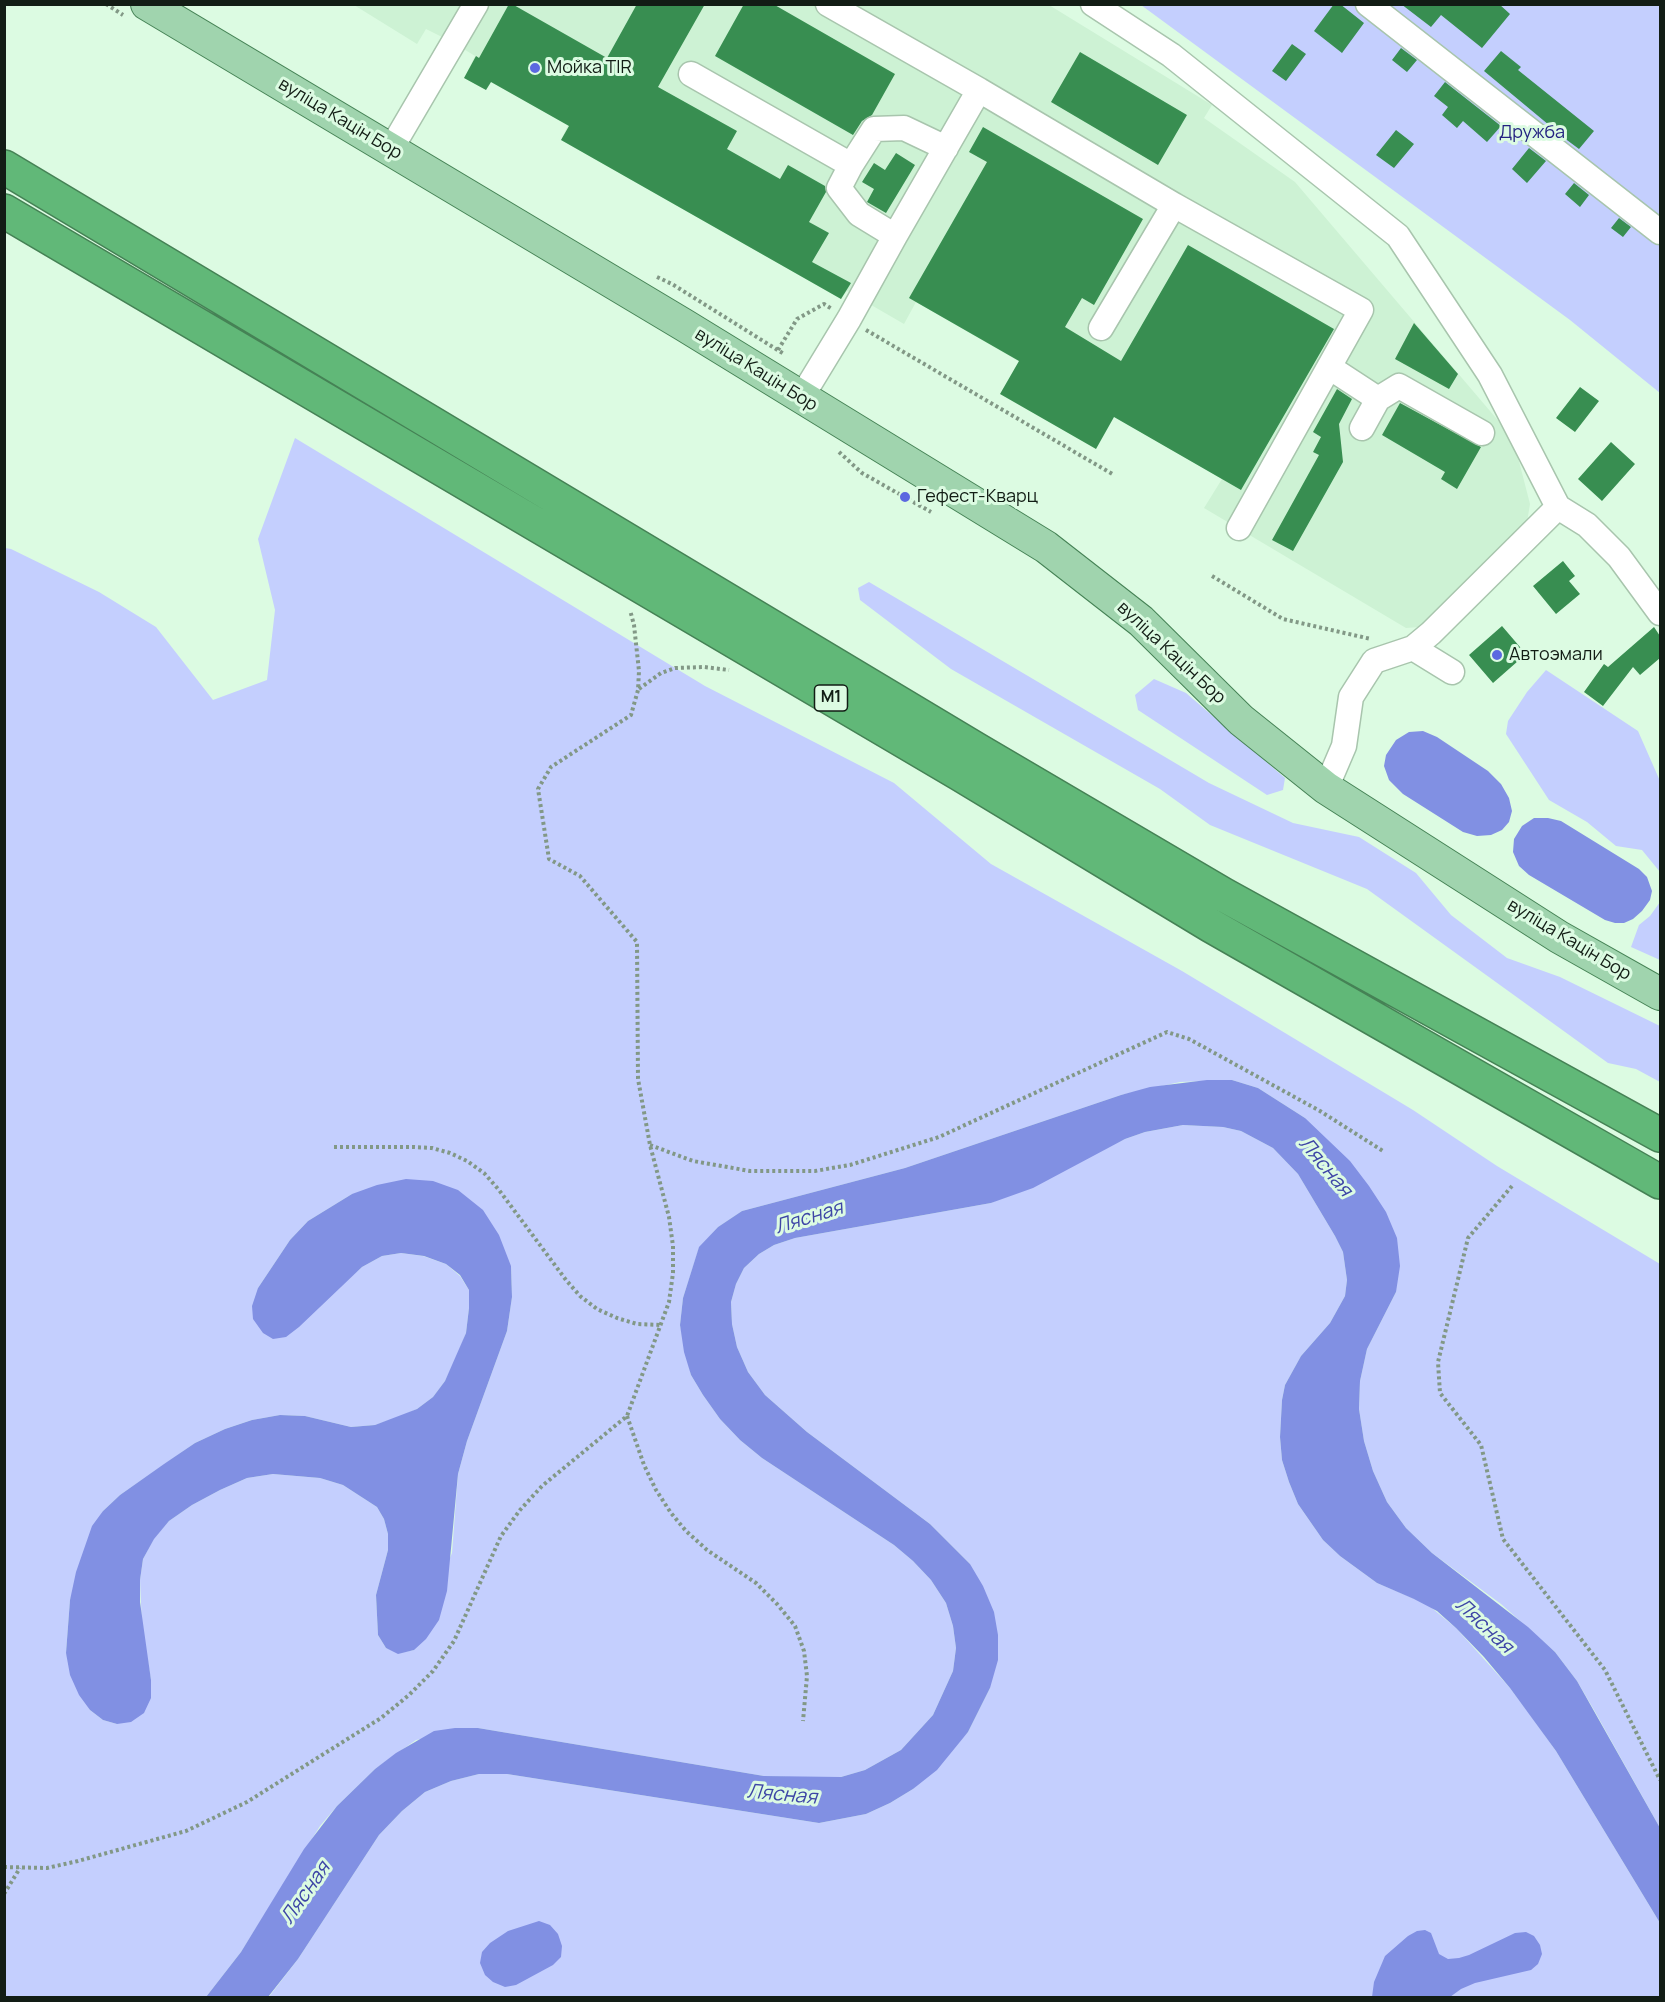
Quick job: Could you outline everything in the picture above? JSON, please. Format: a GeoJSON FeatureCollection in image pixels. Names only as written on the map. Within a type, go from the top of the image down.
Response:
{"type":"FeatureCollection","features":[{"type":"Feature","properties":{"kind":"highway","name":"М1"},"geometry":{"type":"LineString","coordinates":[[4,167],[976,750],[1224,895],[1660,1135]]}},
{"type":"Feature","properties":{"kind":"highway","name":"М1"},"geometry":{"type":"LineString","coordinates":[[4,211],[960,774],[1210,925],[1660,1182]]}},
{"type":"Feature","properties":{"kind":"main road","name":"вуліца Кацін Бор"},"geometry":{"type":"LineString","coordinates":[[147,4],[684,325],[1046,547],[1141,621],[1241,720],[1326,788],[1559,937],[1660,994]]}},
{"type":"Feature","properties":{"kind":"street"},"geometry":{"type":"LineString","coordinates":[[391,149],[476,4]]}},
{"type":"Feature","properties":{"kind":"street"},"geometry":{"type":"LineString","coordinates":[[828,4],[1174,205],[1362,310],[1239,528]]}},
{"type":"Feature","properties":{"kind":"street"},"geometry":{"type":"LineString","coordinates":[[1093,4],[1171,55],[1398,236],[1490,375],[1558,507],[1587,525],[1619,557],[1660,613]]}},
{"type":"Feature","properties":{"kind":"street"},"geometry":{"type":"LineString","coordinates":[[1368,4],[1657,221]]}},
{"type":"Feature","properties":{"kind":"street"},"geometry":{"type":"LineString","coordinates":[[691,74],[851,165]]}},
{"type":"Feature","properties":{"kind":"street"},"geometry":{"type":"LineString","coordinates":[[801,398],[849,319],[979,90]]}},
{"type":"Feature","properties":{"kind":"street"},"geometry":{"type":"LineString","coordinates":[[895,236],[859,214],[839,188],[851,165],[874,129],[904,128],[946,148]]}},
{"type":"Feature","properties":{"kind":"street"},"geometry":{"type":"LineString","coordinates":[[1101,328],[1174,205]]}},
{"type":"Feature","properties":{"kind":"street"},"geometry":{"type":"LineString","coordinates":[[1329,367],[1378,399]]}},
{"type":"Feature","properties":{"kind":"street"},"geometry":{"type":"LineString","coordinates":[[1362,428],[1378,399],[1399,386],[1482,433]]}},
{"type":"Feature","properties":{"kind":"street"},"geometry":{"type":"LineString","coordinates":[[1326,788],[1344,746],[1351,697],[1374,661],[1413,648],[1431,633],[1558,507]]}},
{"type":"Feature","properties":{"kind":"street"},"geometry":{"type":"LineString","coordinates":[[1413,648],[1452,672]]}},
{"type":"Feature","properties":{"kind":"path"},"geometry":{"type":"LineString","coordinates":[[889,344],[1114,476]]}},
{"type":"Feature","properties":{"kind":"path"},"geometry":{"type":"LineString","coordinates":[[838,450],[862,473],[931,512]]}},
{"type":"Feature","properties":{"kind":"path"},"geometry":{"type":"LineString","coordinates":[[4,1867],[46,1868],[186,1831],[247,1802],[381,1718],[433,1671],[454,1641],[501,1536],[520,1510],[542,1486],[627,1416],[669,1302],[673,1273],[673,1246],[669,1217],[650,1145],[638,1079],[637,942],[580,876],[549,859],[538,789],[550,767],[632,715],[638,690],[639,671],[634,625],[617,572]]}},
{"type":"Feature","properties":{"kind":"path"},"geometry":{"type":"LineString","coordinates":[[1212,576],[1283,619],[1413,648]]}},
{"type":"Feature","properties":{"kind":"path"},"geometry":{"type":"LineString","coordinates":[[638,690],[662,673],[675,668],[705,667],[740,671]]}},
{"type":"Feature","properties":{"kind":"path"},"geometry":{"type":"LineString","coordinates":[[650,1145],[693,1161],[750,1171],[815,1171],[850,1165],[939,1137],[1167,1032],[1189,1039],[1320,1111],[1383,1151]]}},
{"type":"Feature","properties":{"kind":"path"},"geometry":{"type":"LineString","coordinates":[[334,1147],[432,1148],[467,1161],[484,1173],[499,1190],[580,1296],[597,1309],[617,1318],[637,1324],[661,1325]]}},
{"type":"Feature","properties":{"kind":"path"},"geometry":{"type":"LineString","coordinates":[[1512,1186],[1468,1238],[1438,1362],[1440,1393],[1481,1445],[1503,1539],[1605,1670],[1660,1780]]}},
{"type":"Feature","properties":{"kind":"path"},"geometry":{"type":"LineString","coordinates":[[627,1416],[644,1465],[671,1513],[686,1531],[707,1550],[756,1583],[795,1626],[804,1651],[807,1676],[803,1721]]}},
{"type":"Feature","properties":{"kind":"path"},"geometry":{"type":"LineString","coordinates":[[4,1894],[20,1868]]}},
{"type":"Feature","properties":{"kind":"shaded area"},"geometry":{"type":"Polygon","coordinates":[[[354,5],[1049,5],[1212,105],[1204,118],[1295,182],[1513,438],[1530,504],[1527,522],[1420,627],[1406,628],[1204,508],[1222,479],[916,302],[904,324],[847,291],[841,299],[561,140],[568,125],[491,82],[486,90],[464,78],[475,56],[454,43],[426,29],[417,44],[354,5]]]}},
{"type":"Feature","properties":{"kind":"green space","name":"Дружба"},"geometry":{"type":"Polygon","coordinates":[[[1141,5],[1660,5],[1660,393],[1570,320],[1141,5]]]}},
{"type":"Feature","properties":{"kind":"green space"},"geometry":{"type":"Polygon","coordinates":[[[295,438],[705,686],[894,783],[991,864],[1182,971],[1413,1110],[1497,1166],[1660,1264],[1660,1828],[1577,1681],[1555,1652],[1501,1604],[1432,1553],[1406,1528],[1387,1502],[1373,1471],[1364,1441],[1359,1409],[1360,1381],[1367,1349],[1396,1292],[1305,1118],[1258,1088],[1232,1080],[1180,1082],[1121,1095],[905,1168],[742,1211],[718,1227],[699,1248],[683,1298],[680,1325],[691,1375],[703,1395],[720,1419],[762,1458],[894,1545],[913,1561],[931,1580],[946,1603],[953,1626],[956,1648],[953,1671],[933,1715],[901,1750],[865,1770],[841,1777],[790,1777],[764,1776],[478,1728],[416,1740],[375,1769],[320,1826],[241,1952],[206,1997],[5,1997],[5,548],[99,592],[156,627],[213,700],[267,680],[275,610],[258,539],[295,438]],[[352,1194],[308,1221],[290,1240],[258,1288],[322,1303],[362,1267],[382,1256],[401,1253],[423,1256],[446,1264],[460,1276],[469,1290],[466,1333],[457,1357],[445,1381],[433,1397],[417,1409],[399,1417],[375,1425],[351,1427],[305,1416],[280,1415],[252,1420],[195,1443],[120,1495],[103,1511],[70,1600],[66,1653],[90,1710],[103,1720],[117,1724],[151,1680],[142,1627],[140,1580],[143,1559],[154,1538],[169,1521],[192,1505],[247,1478],[273,1474],[320,1478],[343,1485],[377,1507],[384,1519],[388,1534],[388,1550],[376,1595],[378,1635],[386,1648],[399,1653],[414,1650],[452,1553],[458,1474],[467,1441],[507,1331],[512,1297],[511,1266],[352,1194]]]}},
{"type":"Feature","properties":{"kind":"green space"},"geometry":{"type":"Polygon","coordinates":[[[869,582],[1209,783],[1293,823],[1359,837],[1416,873],[1451,915],[1507,958],[1560,977],[1660,1026],[1660,1082],[1636,1069],[1608,1063],[1367,889],[1210,825],[1160,789],[951,669],[860,600],[858,588],[869,582]]]}},
{"type":"Feature","properties":{"kind":"green space"},"geometry":{"type":"Polygon","coordinates":[[[1546,670],[1638,731],[1660,781],[1660,872],[1642,850],[1616,846],[1587,822],[1549,800],[1506,734],[1508,721],[1527,692],[1546,670]]]}},
{"type":"Feature","properties":{"kind":"green space"},"geometry":{"type":"Polygon","coordinates":[[[1154,679],[1186,693],[1285,778],[1283,790],[1267,795],[1138,710],[1135,695],[1154,679]]]}},
{"type":"Feature","properties":{"kind":"green space"},"geometry":{"type":"Polygon","coordinates":[[[1660,902],[1660,960],[1631,947],[1639,925],[1650,916],[1660,902]]]}},
{"type":"Feature","properties":{"kind":"green space"},"geometry":{"type":"Polygon","coordinates":[[[1183,1125],[1223,1127],[1241,1131],[1273,1148],[1298,1174],[1343,1252],[1347,1280],[1345,1296],[1330,1323],[1301,1356],[1285,1385],[1282,1400],[1280,1437],[1282,1460],[1298,1504],[1323,1540],[1340,1556],[1377,1583],[1427,1604],[1456,1628],[1510,1688],[1531,1716],[1556,1751],[1660,1923],[1660,1997],[268,1998],[298,1959],[379,1835],[402,1811],[425,1792],[451,1781],[479,1774],[507,1774],[819,1823],[866,1814],[913,1789],[968,1732],[990,1688],[970,1564],[930,1524],[807,1432],[765,1395],[748,1372],[737,1347],[732,1324],[731,1302],[736,1284],[744,1268],[759,1254],[774,1245],[795,1238],[991,1203],[1125,1139],[1145,1132],[1183,1125]]]}},
{"type":"Feature","properties":{"kind":"water"},"geometry":{"type":"Polygon","coordinates":[[[1423,731],[1437,737],[1488,771],[1501,784],[1509,798],[1512,811],[1509,822],[1502,830],[1491,835],[1477,836],[1463,832],[1403,794],[1389,780],[1384,766],[1386,755],[1396,740],[1409,732],[1423,731]]]}},
{"type":"Feature","properties":{"kind":"water"},"geometry":{"type":"Polygon","coordinates":[[[1534,818],[1561,821],[1639,869],[1647,877],[1652,891],[1650,900],[1642,911],[1624,923],[1605,920],[1529,875],[1519,866],[1513,852],[1514,839],[1522,826],[1534,818]]]}},
{"type":"Feature","properties":{"kind":"water","name":"Лясная"},"geometry":{"type":"Polygon","coordinates":[[[1207,1080],[1232,1080],[1258,1088],[1305,1118],[1350,1161],[1386,1212],[1397,1238],[1400,1266],[1396,1292],[1367,1349],[1360,1381],[1359,1409],[1364,1441],[1373,1471],[1387,1502],[1406,1528],[1432,1553],[1528,1627],[1555,1652],[1577,1681],[1660,1828],[1660,1923],[1556,1751],[1484,1657],[1437,1611],[1377,1583],[1340,1556],[1323,1540],[1298,1504],[1282,1460],[1280,1437],[1282,1400],[1285,1385],[1301,1356],[1330,1323],[1345,1296],[1347,1280],[1343,1252],[1298,1174],[1273,1148],[1241,1131],[1223,1127],[1183,1125],[1145,1132],[1125,1139],[1033,1188],[991,1203],[795,1238],[774,1245],[759,1254],[744,1268],[736,1284],[731,1302],[732,1324],[737,1347],[748,1372],[765,1395],[807,1432],[930,1524],[970,1564],[994,1612],[998,1635],[998,1660],[990,1688],[968,1732],[937,1770],[913,1789],[866,1814],[819,1823],[507,1774],[479,1774],[451,1781],[425,1792],[402,1811],[379,1835],[298,1959],[268,1997],[206,1997],[241,1952],[304,1849],[337,1806],[375,1769],[396,1753],[434,1731],[478,1728],[764,1776],[841,1777],[865,1770],[901,1750],[933,1715],[953,1671],[956,1648],[953,1626],[946,1603],[931,1580],[913,1561],[894,1545],[762,1458],[720,1419],[703,1395],[691,1375],[684,1352],[680,1325],[683,1298],[699,1247],[718,1227],[742,1211],[905,1168],[1121,1095],[1150,1087],[1207,1080]]]}},
{"type":"Feature","properties":{"kind":"water"},"geometry":{"type":"Polygon","coordinates":[[[406,1179],[433,1181],[458,1190],[483,1210],[499,1235],[511,1266],[512,1297],[507,1331],[467,1441],[458,1474],[447,1591],[439,1620],[426,1639],[414,1650],[398,1654],[386,1648],[378,1635],[376,1595],[388,1550],[388,1534],[384,1519],[377,1507],[343,1485],[320,1478],[273,1474],[247,1478],[192,1505],[169,1521],[154,1539],[143,1559],[140,1580],[140,1602],[151,1680],[151,1698],[144,1713],[131,1722],[117,1724],[103,1720],[90,1710],[79,1695],[70,1675],[66,1653],[70,1600],[76,1572],[92,1526],[103,1511],[120,1495],[195,1443],[225,1429],[252,1420],[280,1415],[305,1416],[351,1427],[375,1425],[417,1409],[433,1397],[445,1381],[466,1333],[469,1290],[460,1275],[446,1264],[424,1256],[401,1253],[382,1256],[362,1267],[286,1337],[273,1339],[263,1333],[253,1319],[252,1306],[258,1288],[290,1240],[308,1221],[352,1194],[377,1185],[406,1179]]]}},
{"type":"Feature","properties":{"kind":"water"},"geometry":{"type":"Polygon","coordinates":[[[539,1921],[550,1925],[558,1934],[562,1946],[561,1957],[553,1965],[516,1985],[505,1987],[493,1982],[485,1975],[480,1963],[482,1952],[490,1943],[508,1931],[539,1921]]]}},
{"type":"Feature","properties":{"kind":"water"},"geometry":{"type":"Polygon","coordinates":[[[1425,1930],[1431,1933],[1439,1954],[1448,1959],[1469,1955],[1515,1933],[1526,1932],[1534,1936],[1540,1945],[1542,1954],[1538,1964],[1531,1970],[1475,1983],[1450,1997],[1372,1997],[1374,1982],[1385,1956],[1408,1936],[1425,1930]]]}},
{"type":"Feature","properties":{"kind":"building"},"geometry":{"type":"Polygon","coordinates":[[[509,4],[607,58],[637,4],[705,4],[658,87],[737,131],[727,149],[780,179],[788,165],[825,186],[826,192],[809,222],[829,233],[812,262],[851,283],[841,299],[561,140],[569,126],[491,82],[486,90],[464,78],[476,56],[479,58],[509,4]]]}},
{"type":"Feature","properties":{"kind":"building"},"geometry":{"type":"Polygon","coordinates":[[[744,4],[773,4],[895,74],[872,115],[862,121],[853,135],[715,56],[744,4]]]}},
{"type":"Feature","properties":{"kind":"building"},"geometry":{"type":"Polygon","coordinates":[[[1334,4],[1340,4],[1364,23],[1342,53],[1314,31],[1334,4]]]}},
{"type":"Feature","properties":{"kind":"building"},"geometry":{"type":"Polygon","coordinates":[[[1401,4],[1499,4],[1510,14],[1482,48],[1441,15],[1431,27],[1401,4]]]}},
{"type":"Feature","properties":{"kind":"building"},"geometry":{"type":"Polygon","coordinates":[[[1292,44],[1306,54],[1286,81],[1272,71],[1292,44]]]}},
{"type":"Feature","properties":{"kind":"building"},"geometry":{"type":"Polygon","coordinates":[[[1401,48],[1417,60],[1407,72],[1392,60],[1401,48]]]}},
{"type":"Feature","properties":{"kind":"building"},"geometry":{"type":"Polygon","coordinates":[[[1501,51],[1521,67],[1518,70],[1594,131],[1579,149],[1548,126],[1484,71],[1501,51]]]}},
{"type":"Feature","properties":{"kind":"building"},"geometry":{"type":"Polygon","coordinates":[[[1080,52],[1187,115],[1158,165],[1051,102],[1080,52]]]}},
{"type":"Feature","properties":{"kind":"building"},"geometry":{"type":"Polygon","coordinates":[[[1445,82],[1501,126],[1487,142],[1463,121],[1457,128],[1442,115],[1448,107],[1434,96],[1445,82]]]}},
{"type":"Feature","properties":{"kind":"building"},"geometry":{"type":"Polygon","coordinates":[[[983,127],[1143,219],[1094,305],[1082,298],[1065,327],[1121,361],[1188,245],[1334,329],[1241,490],[1114,417],[1096,449],[1000,394],[1019,361],[909,298],[987,162],[969,152],[983,127]]]}},
{"type":"Feature","properties":{"kind":"building"},"geometry":{"type":"Polygon","coordinates":[[[1396,130],[1414,144],[1394,168],[1376,155],[1396,130]]]}},
{"type":"Feature","properties":{"kind":"building"},"geometry":{"type":"Polygon","coordinates":[[[1529,148],[1546,161],[1527,183],[1512,169],[1529,148]]]}},
{"type":"Feature","properties":{"kind":"building"},"geometry":{"type":"Polygon","coordinates":[[[896,153],[915,165],[886,213],[867,202],[874,189],[862,182],[874,163],[885,170],[896,153]]]}},
{"type":"Feature","properties":{"kind":"building"},"geometry":{"type":"Polygon","coordinates":[[[1574,183],[1589,195],[1580,207],[1565,194],[1574,183]]]}},
{"type":"Feature","properties":{"kind":"building"},"geometry":{"type":"Polygon","coordinates":[[[1619,218],[1631,227],[1623,237],[1611,228],[1619,218]]]}},
{"type":"Feature","properties":{"kind":"building"},"geometry":{"type":"Polygon","coordinates":[[[1414,323],[1458,374],[1449,389],[1395,359],[1414,323]]]}},
{"type":"Feature","properties":{"kind":"building"},"geometry":{"type":"Polygon","coordinates":[[[1580,387],[1599,401],[1575,432],[1556,418],[1580,387]]]}},
{"type":"Feature","properties":{"kind":"building"},"geometry":{"type":"Polygon","coordinates":[[[1337,389],[1352,399],[1339,424],[1343,462],[1293,551],[1272,540],[1319,455],[1313,452],[1321,437],[1313,432],[1337,389]]]}},
{"type":"Feature","properties":{"kind":"building"},"geometry":{"type":"Polygon","coordinates":[[[1400,403],[1481,447],[1457,489],[1441,479],[1445,472],[1382,435],[1400,403]]]}},
{"type":"Feature","properties":{"kind":"building"},"geometry":{"type":"Polygon","coordinates":[[[1611,442],[1635,464],[1602,501],[1578,479],[1611,442]]]}},
{"type":"Feature","properties":{"kind":"building"},"geometry":{"type":"Polygon","coordinates":[[[1563,561],[1575,576],[1569,581],[1580,594],[1556,614],[1533,586],[1563,561]]]}},
{"type":"Feature","properties":{"kind":"building","name":"Автоэмали"},"geometry":{"type":"Polygon","coordinates":[[[1502,626],[1526,654],[1493,683],[1469,655],[1502,626]]]}},
{"type":"Feature","properties":{"kind":"building"},"geometry":{"type":"Polygon","coordinates":[[[1654,627],[1660,636],[1660,658],[1640,675],[1633,667],[1603,706],[1584,692],[1604,664],[1608,667],[1654,627]]]}},
{"type":"Feature","properties":{"kind":"place","name":"Мойка TIR"},"geometry":{"type":"Point","coordinates":[535,68]}},
{"type":"Feature","properties":{"kind":"place","name":"Гефест-Кварц"},"geometry":{"type":"Point","coordinates":[905,497]}},
{"type":"Feature","properties":{"kind":"place","name":"Автоэмали"},"geometry":{"type":"Point","coordinates":[1497,655]}}]}
